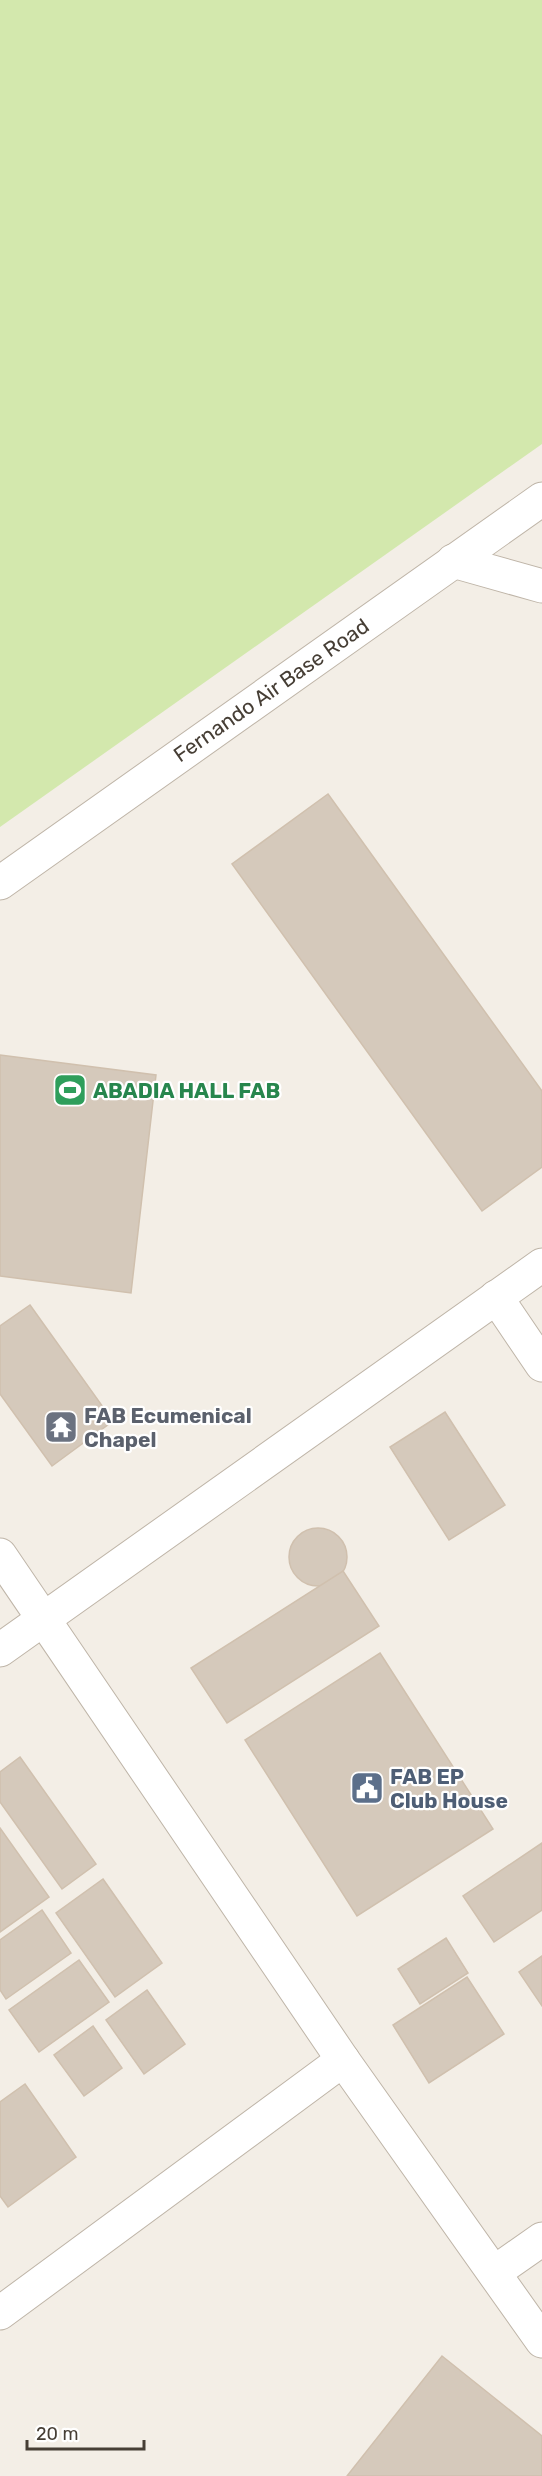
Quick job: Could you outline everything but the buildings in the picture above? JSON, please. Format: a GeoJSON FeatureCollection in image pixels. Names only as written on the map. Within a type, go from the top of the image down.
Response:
{"type":"FeatureCollection","features":[{"type":"Feature","properties":{"kind":"street","name":"Fernando Air Base Road"},"geometry":{"type":"LineString","coordinates":[[0,883],[542,499]]}},
{"type":"Feature","properties":{"kind":"street"},"geometry":{"type":"LineString","coordinates":[[453,561],[542,586]]}},
{"type":"Feature","properties":{"kind":"street"},"geometry":{"type":"LineString","coordinates":[[0,1650],[542,1264]]}},
{"type":"Feature","properties":{"kind":"street"},"geometry":{"type":"LineString","coordinates":[[496,1297],[542,1365]]}},
{"type":"Feature","properties":{"kind":"street"},"geometry":{"type":"LineString","coordinates":[[0,1555],[343,2060],[542,2341]]}},
{"type":"Feature","properties":{"kind":"street"},"geometry":{"type":"LineString","coordinates":[[0,2313],[343,2060]]}},
{"type":"Feature","properties":{"kind":"street"},"geometry":{"type":"LineString","coordinates":[[495,2272],[542,2239]]}},
{"type":"Feature","properties":{"kind":"green space"},"geometry":{"type":"Polygon","coordinates":[[[0,0],[542,0],[542,444],[0,827],[0,0]]]}},
{"type":"Feature","properties":{"kind":"place","name":"ABADIA HALL FAB"},"geometry":{"type":"Point","coordinates":[70,1090]}},
{"type":"Feature","properties":{"kind":"place","name":"FAB Ecumenical Chapel"},"geometry":{"type":"Point","coordinates":[61,1427]}},
{"type":"Feature","properties":{"kind":"place","name":"FAB EP Club House"},"geometry":{"type":"Point","coordinates":[367,1788]}}]}
